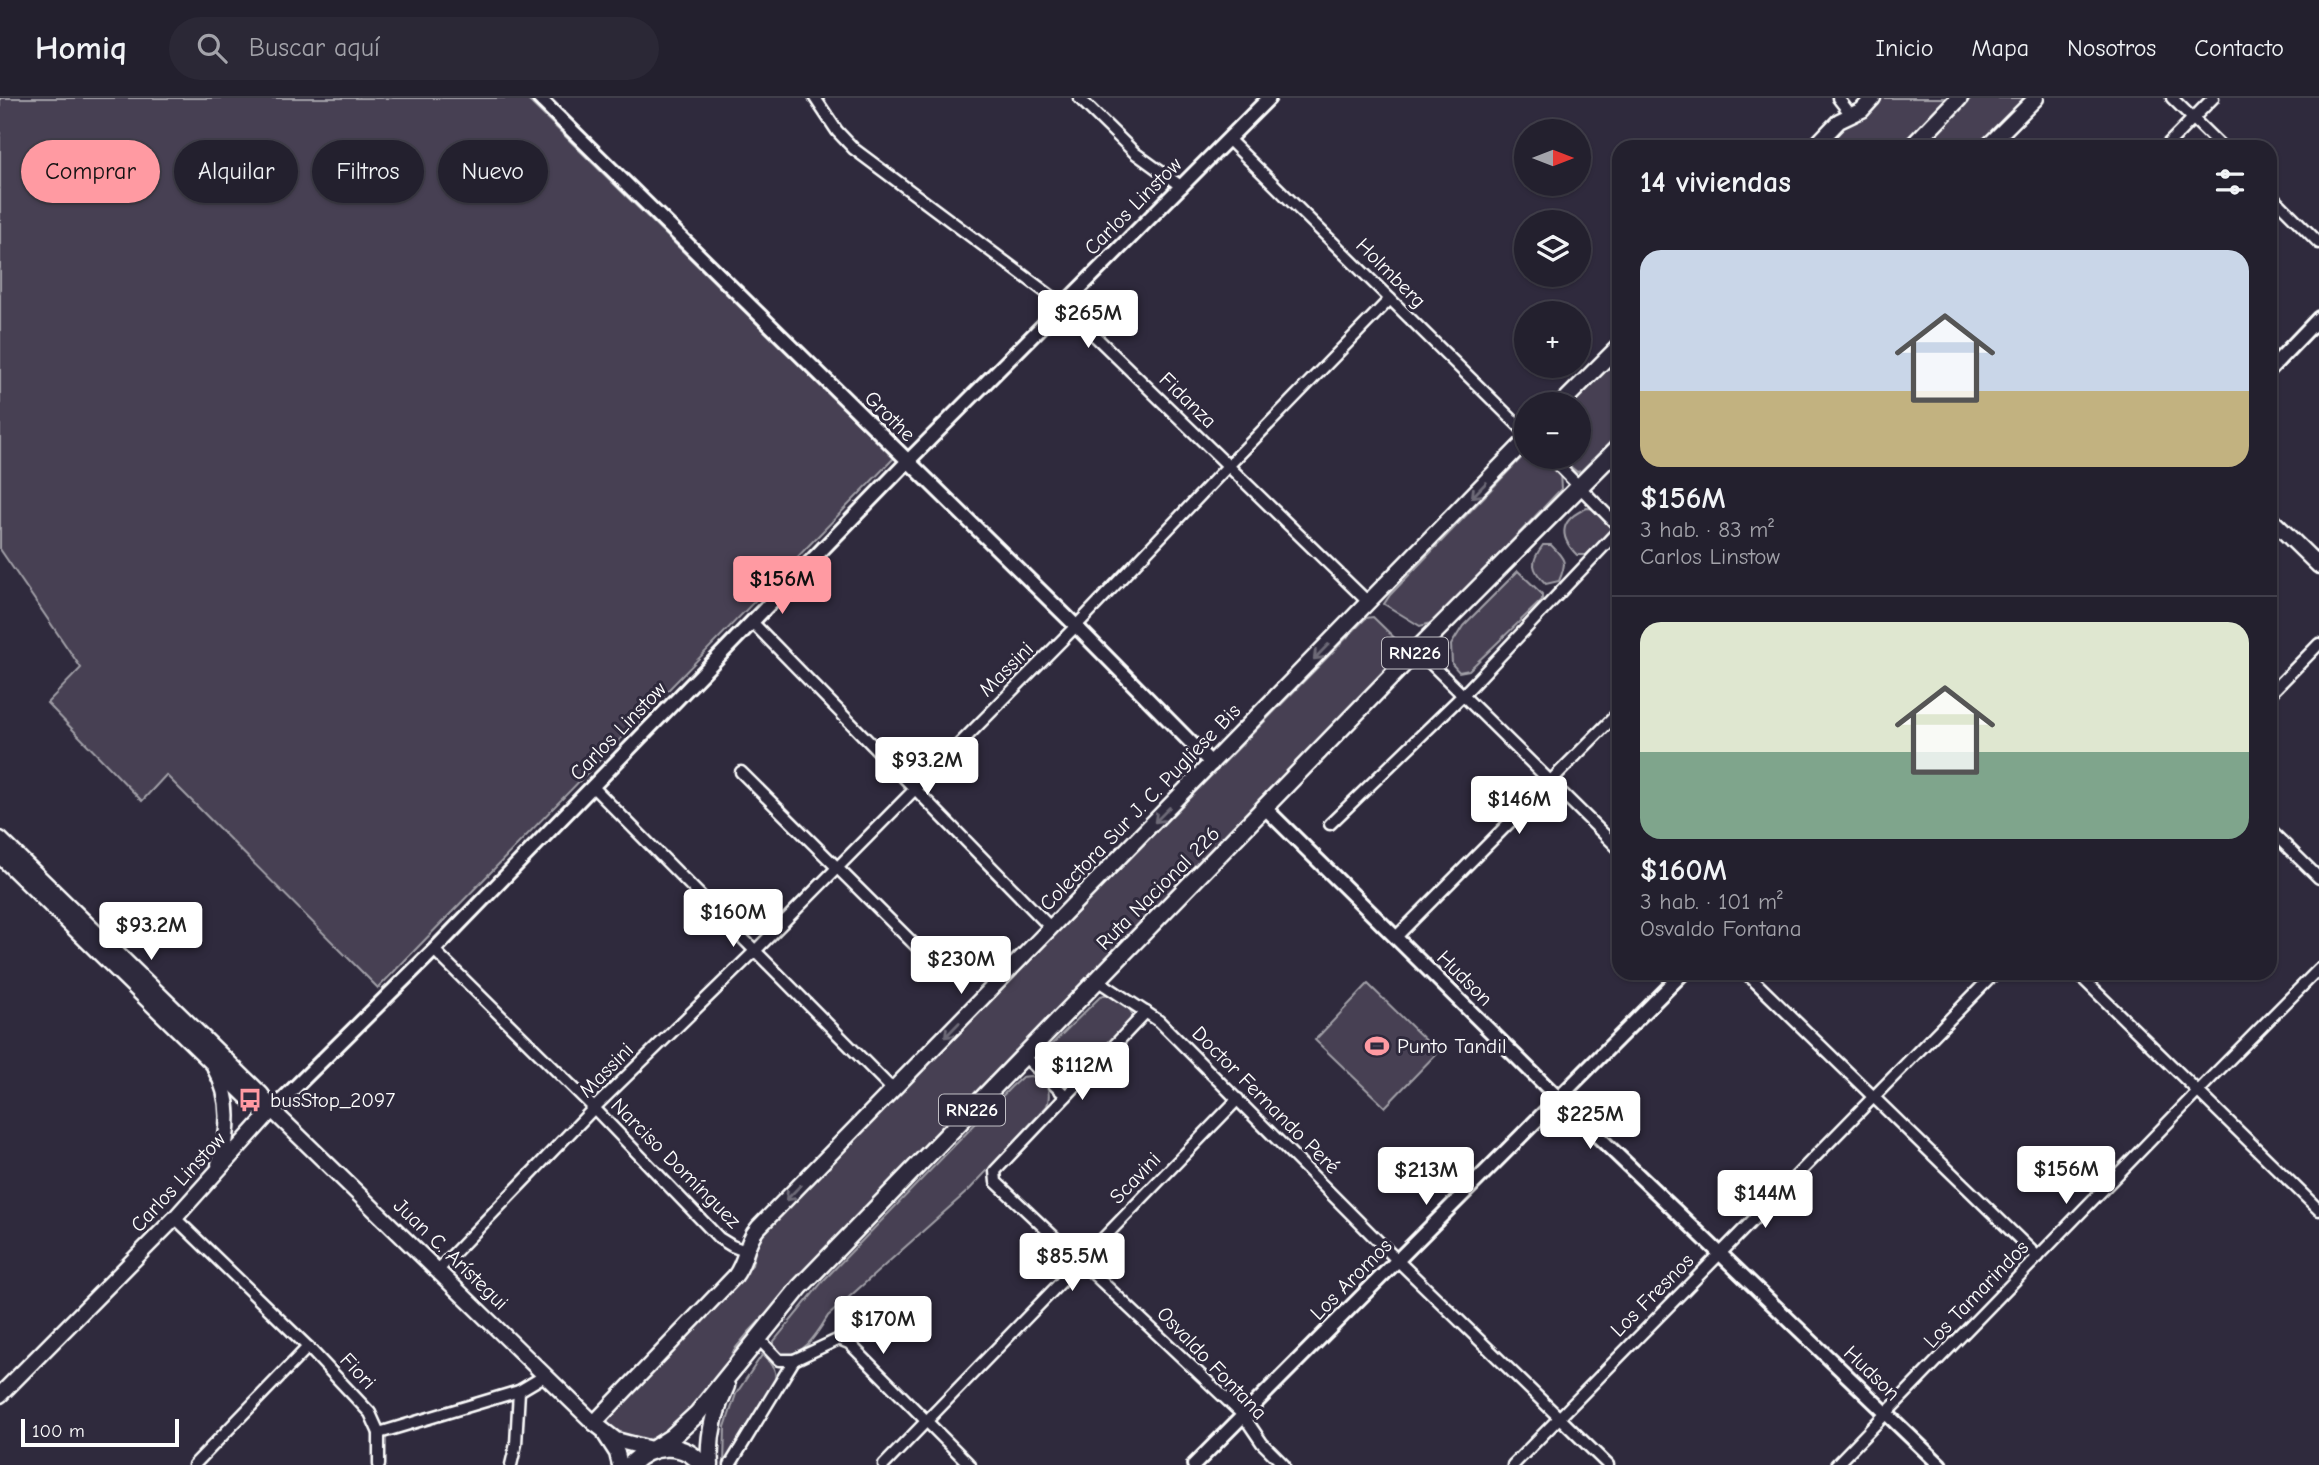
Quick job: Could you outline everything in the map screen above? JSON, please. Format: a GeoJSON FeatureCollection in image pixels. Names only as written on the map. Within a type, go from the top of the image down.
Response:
{"type":"FeatureCollection","features":[{"type":"Feature","properties":{"kind":"highway"},"geometry":{"type":"LineString","coordinates":[[1919,140],[1959,98]]}},
{"type":"Feature","properties":{"kind":"highway","name":"Ruta Nacional 226"},"geometry":{"type":"LineString","coordinates":[[630,1465],[638,1457],[666,1442],[688,1423],[800,1287],[1266,809],[1417,650],[1612,454]]}},
{"type":"Feature","properties":{"kind":"highway","name":"Ruta Nacional 226"},"geometry":{"type":"LineString","coordinates":[[710,1465],[709,1445],[715,1411],[736,1366]]}},
{"type":"Feature","properties":{"kind":"highway"},"geometry":{"type":"LineString","coordinates":[[653,1449],[678,1448],[689,1453],[702,1465]]}},
{"type":"Feature","properties":{"kind":"main road"},"geometry":{"type":"LineString","coordinates":[[1821,140],[1839,121],[1862,110],[1873,98]]}},
{"type":"Feature","properties":{"kind":"main road"},"geometry":{"type":"LineString","coordinates":[[1994,140],[2036,98]]}},
{"type":"Feature","properties":{"kind":"main road"},"geometry":{"type":"LineString","coordinates":[[1573,392],[1612,353]]}},
{"type":"Feature","properties":{"kind":"main road","name":"Colectora Sur J. C. Pugliese Bis"},"geometry":{"type":"LineString","coordinates":[[598,1426],[735,1276],[742,1265],[749,1239],[758,1228],[1514,452]]}},
{"type":"Feature","properties":{"kind":"main road"},"geometry":{"type":"LineString","coordinates":[[2277,525],[2319,566]]}},
{"type":"Feature","properties":{"kind":"main road"},"geometry":{"type":"LineString","coordinates":[[0,839],[261,1094],[272,1110]]}},
{"type":"Feature","properties":{"kind":"main road"},"geometry":{"type":"LineString","coordinates":[[0,856],[250,1100],[272,1110]]}},
{"type":"Feature","properties":{"kind":"main road"},"geometry":{"type":"LineString","coordinates":[[209,1059],[221,1083],[228,1111],[227,1137],[216,1172]]}},
{"type":"Feature","properties":{"kind":"main road","name":"Carlos Linstow"},"geometry":{"type":"LineString","coordinates":[[0,1395],[175,1218],[272,1110]]}},
{"type":"Feature","properties":{"kind":"main road","name":"Juan C. Arístegui"},"geometry":{"type":"LineString","coordinates":[[272,1110],[598,1426],[621,1442],[653,1449]]}},
{"type":"Feature","properties":{"kind":"main road","name":"Juan C. Arístegui"},"geometry":{"type":"LineString","coordinates":[[598,1426],[617,1454],[620,1465]]}},
{"type":"Feature","properties":{"kind":"street","name":"Grothe"},"geometry":{"type":"LineString","coordinates":[[540,98],[1076,626],[1212,764]]}},
{"type":"Feature","properties":{"kind":"street","name":"Fidanza"},"geometry":{"type":"LineString","coordinates":[[815,98],[838,131],[855,149],[1063,305],[1369,603]]}},
{"type":"Feature","properties":{"kind":"street"},"geometry":{"type":"LineString","coordinates":[[1079,98],[1135,153],[1182,187]]}},
{"type":"Feature","properties":{"kind":"street","name":"Carlos Linstow"},"geometry":{"type":"LineString","coordinates":[[272,1110],[434,950],[908,461],[1269,98]]}},
{"type":"Feature","properties":{"kind":"street"},"geometry":{"type":"LineString","coordinates":[[1838,98],[1848,111],[1847,117]]}},
{"type":"Feature","properties":{"kind":"street"},"geometry":{"type":"LineString","coordinates":[[2172,98],[2215,140]]}},
{"type":"Feature","properties":{"kind":"street"},"geometry":{"type":"LineString","coordinates":[[2172,140],[2213,98]]}},
{"type":"Feature","properties":{"kind":"street","name":"Holmberg"},"geometry":{"type":"LineString","coordinates":[[1228,139],[1514,421]]}},
{"type":"Feature","properties":{"kind":"street"},"geometry":{"type":"LineString","coordinates":[[2277,201],[2319,243]]}},
{"type":"Feature","properties":{"kind":"street","name":"Massini"},"geometry":{"type":"LineString","coordinates":[[438,1270],[594,1108],[756,950],[1076,626],[1390,299]]}},
{"type":"Feature","properties":{"kind":"street"},"geometry":{"type":"LineString","coordinates":[[2277,362],[2319,318]]}},
{"type":"Feature","properties":{"kind":"street"},"geometry":{"type":"LineString","coordinates":[[1562,469],[1612,521]]}},
{"type":"Feature","properties":{"kind":"street"},"geometry":{"type":"LineString","coordinates":[[1330,824],[1463,695],[1612,536]]}},
{"type":"Feature","properties":{"kind":"street"},"geometry":{"type":"LineString","coordinates":[[752,623],[1051,928]]}},
{"type":"Feature","properties":{"kind":"street"},"geometry":{"type":"LineString","coordinates":[[2277,687],[2319,644]]}},
{"type":"Feature","properties":{"kind":"street"},"geometry":{"type":"LineString","coordinates":[[1417,650],[1612,842]]}},
{"type":"Feature","properties":{"kind":"street"},"geometry":{"type":"LineString","coordinates":[[1396,937],[1612,719]]}},
{"type":"Feature","properties":{"kind":"street"},"geometry":{"type":"LineString","coordinates":[[741,772],[926,956]]}},
{"type":"Feature","properties":{"kind":"street"},"geometry":{"type":"LineString","coordinates":[[593,787],[893,1090]]}},
{"type":"Feature","properties":{"kind":"street","name":"Hudson"},"geometry":{"type":"LineString","coordinates":[[1266,809],[1558,1098],[1940,1465]]}},
{"type":"Feature","properties":{"kind":"street"},"geometry":{"type":"LineString","coordinates":[[2277,837],[2319,878]]}},
{"type":"Feature","properties":{"kind":"street","name":"Narciso Domínguez"},"geometry":{"type":"LineString","coordinates":[[434,950],[594,1108],[719,1238],[745,1251]]}},
{"type":"Feature","properties":{"kind":"street","name":"Los Tamarindos"},"geometry":{"type":"LineString","coordinates":[[1836,1465],[2319,969]]}},
{"type":"Feature","properties":{"kind":"street","name":"Doctor Fernando Peré"},"geometry":{"type":"LineString","coordinates":[[1097,980],[1159,1021],[1397,1260],[1608,1465]]}},
{"type":"Feature","properties":{"kind":"street","name":"Los Aromos"},"geometry":{"type":"LineString","coordinates":[[1195,1465],[1677,980]]}},
{"type":"Feature","properties":{"kind":"street"},"geometry":{"type":"LineString","coordinates":[[1753,980],[2038,1257]]}},
{"type":"Feature","properties":{"kind":"street","name":"Los Fresnos"},"geometry":{"type":"LineString","coordinates":[[1513,1465],[1989,980]]}},
{"type":"Feature","properties":{"kind":"street"},"geometry":{"type":"LineString","coordinates":[[2084,980],[2319,1210]]}},
{"type":"Feature","properties":{"kind":"street"},"geometry":{"type":"LineString","coordinates":[[1024,1056],[1066,1096],[1146,1012]]}},
{"type":"Feature","properties":{"kind":"street","name":"Osvaldo Fontana"},"geometry":{"type":"LineString","coordinates":[[1066,1096],[995,1171],[996,1182],[1243,1415],[1262,1443],[1284,1465]]}},
{"type":"Feature","properties":{"kind":"street","name":"Scavini"},"geometry":{"type":"LineString","coordinates":[[884,1465],[1238,1099]]}},
{"type":"Feature","properties":{"kind":"street","name":"Fiori"},"geometry":{"type":"LineString","coordinates":[[175,1218],[308,1347],[370,1413],[379,1433]]}},
{"type":"Feature","properties":{"kind":"street"},"geometry":{"type":"LineString","coordinates":[[758,1338],[779,1360],[794,1360],[839,1339],[849,1343],[970,1465]]}},
{"type":"Feature","properties":{"kind":"street"},"geometry":{"type":"LineString","coordinates":[[194,1465],[308,1347]]}},
{"type":"Feature","properties":{"kind":"street"},"geometry":{"type":"LineString","coordinates":[[730,1465],[794,1360]]}},
{"type":"Feature","properties":{"kind":"street"},"geometry":{"type":"LineString","coordinates":[[379,1465],[379,1433],[519,1391],[546,1375]]}},
{"type":"Feature","properties":{"kind":"street"},"geometry":{"type":"LineString","coordinates":[[511,1465],[516,1444],[519,1391]]}},
{"type":"Feature","properties":{"kind":"shaded area"},"geometry":{"type":"Polygon","coordinates":[[[0,98],[526,98],[894,458],[378,988],[166,775],[142,801],[47,703],[81,668],[0,549],[0,98]]]}},
{"type":"Feature","properties":{"kind":"shaded area"},"geometry":{"type":"Polygon","coordinates":[[[1880,98],[1950,98],[1909,140],[1829,140],[1880,98]]]}},
{"type":"Feature","properties":{"kind":"shaded area"},"geometry":{"type":"Polygon","coordinates":[[[1971,98],[2029,98],[1988,140],[1929,140],[1971,98]]]}},
{"type":"Feature","properties":{"kind":"shaded area"},"geometry":{"type":"Polygon","coordinates":[[[1612,362],[1612,441],[1591,461],[1591,392],[1583,392],[1612,362]]]}},
{"type":"Feature","properties":{"kind":"shaded area"},"geometry":{"type":"Polygon","coordinates":[[[1514,466],[1514,469],[1556,469],[1560,473],[1561,489],[1435,622],[1420,626],[1384,604],[1514,466]]]}},
{"type":"Feature","properties":{"kind":"shaded area"},"geometry":{"type":"Polygon","coordinates":[[[1587,508],[1596,509],[1612,527],[1586,555],[1577,555],[1566,541],[1565,528],[1572,517],[1587,508]]]}},
{"type":"Feature","properties":{"kind":"shaded area"},"geometry":{"type":"Polygon","coordinates":[[[1543,545],[1551,545],[1564,562],[1559,581],[1546,584],[1535,570],[1534,561],[1543,545]]]}},
{"type":"Feature","properties":{"kind":"shaded area"},"geometry":{"type":"Polygon","coordinates":[[[1518,571],[1542,594],[1542,600],[1469,670],[1459,672],[1452,664],[1451,645],[1463,626],[1518,571]]]}},
{"type":"Feature","properties":{"kind":"shaded area"},"geometry":{"type":"Polygon","coordinates":[[[1373,617],[1407,650],[944,1125],[749,1332],[734,1350],[724,1371],[682,1422],[661,1436],[642,1442],[627,1440],[608,1427],[608,1417],[613,1409],[752,1265],[758,1238],[1366,618],[1373,617]]]}},
{"type":"Feature","properties":{"kind":"shaded area","name":"Punto Tandil"},"geometry":{"type":"Polygon","coordinates":[[[1368,984],[1438,1052],[1385,1107],[1315,1040],[1368,984]]]}},
{"type":"Feature","properties":{"kind":"shaded area"},"geometry":{"type":"Polygon","coordinates":[[[1108,994],[1124,1003],[1134,1018],[1089,1068],[1068,1070],[1047,1064],[1047,1049],[1101,996],[1108,994]]]}},
{"type":"Feature","properties":{"kind":"shaded area"},"geometry":{"type":"Polygon","coordinates":[[[1030,1076],[1041,1080],[1047,1086],[1047,1106],[970,1189],[828,1316],[802,1349],[796,1353],[780,1355],[774,1348],[774,1341],[823,1281],[1011,1087],[1022,1077],[1030,1076]]]}},
{"type":"Feature","properties":{"kind":"shaded area"},"geometry":{"type":"Polygon","coordinates":[[[762,1355],[772,1364],[775,1381],[756,1419],[724,1464],[725,1427],[736,1394],[762,1355]]]}},
{"type":"Feature","properties":{"kind":"place","name":"Punto Tandil"},"geometry":{"type":"Point","coordinates":[1377,1046]}},
{"type":"Feature","properties":{"kind":"place","name":"busStop_2097"},"geometry":{"type":"Point","coordinates":[250,1100]}}]}
